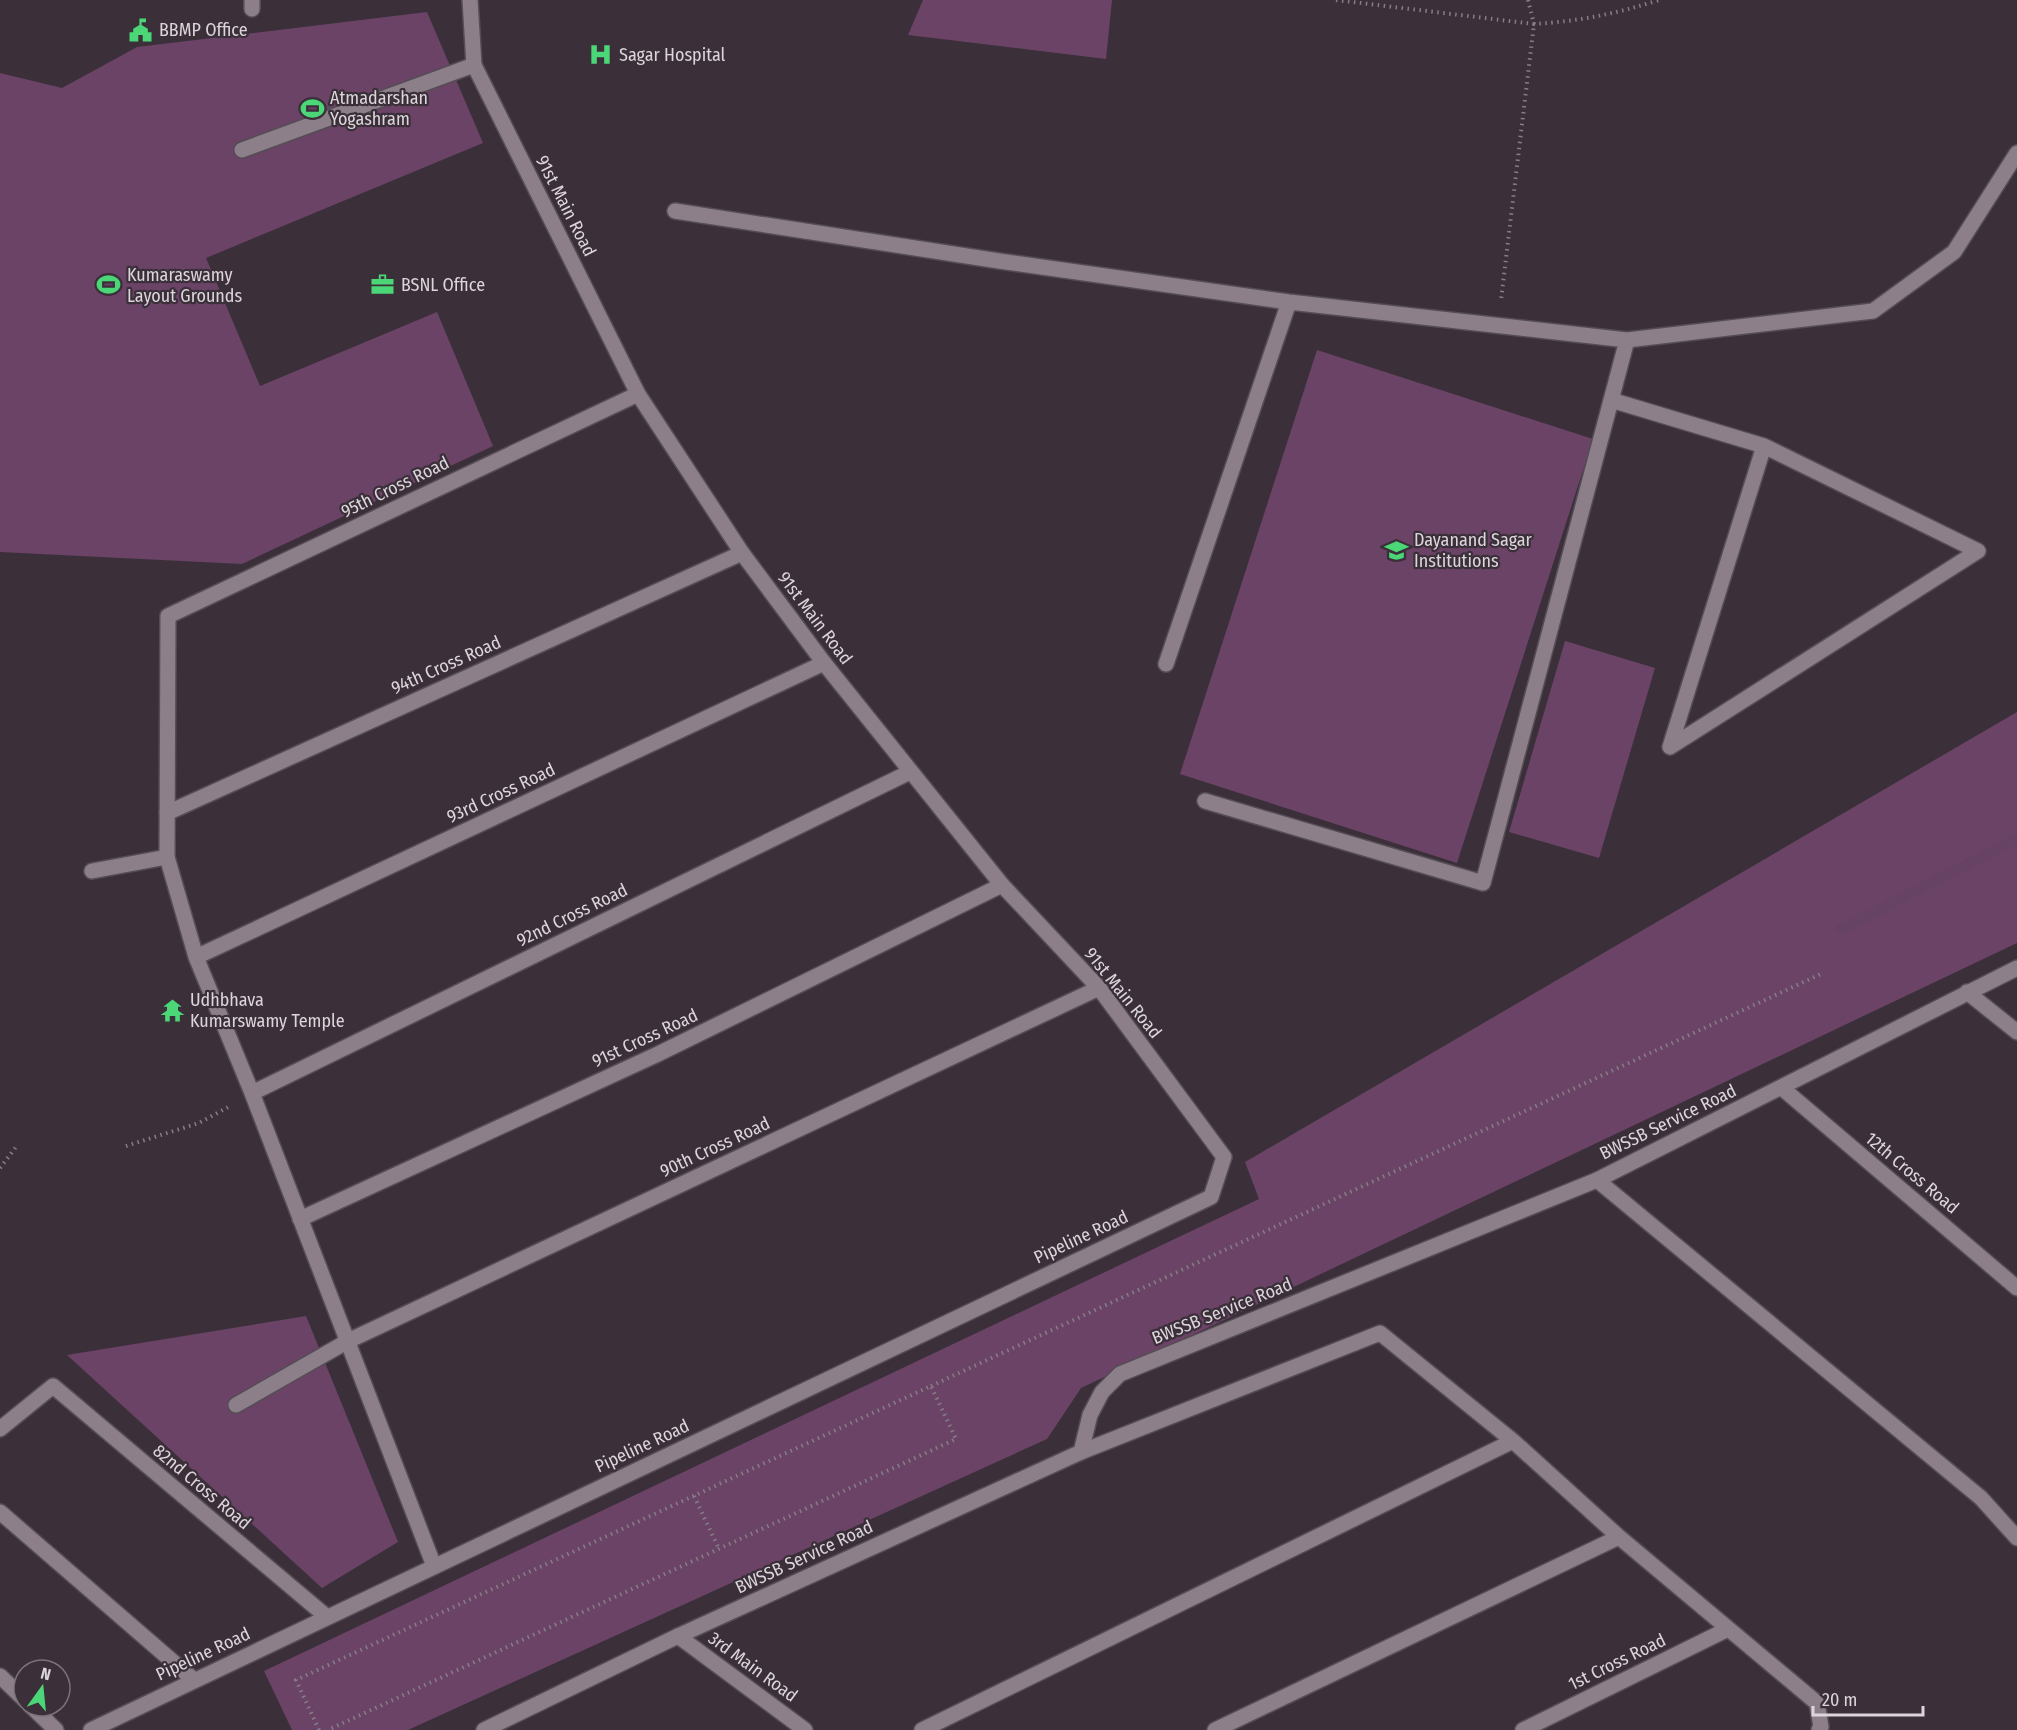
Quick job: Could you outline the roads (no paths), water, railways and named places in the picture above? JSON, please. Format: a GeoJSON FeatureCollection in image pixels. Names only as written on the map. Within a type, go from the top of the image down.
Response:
{"type":"FeatureCollection","features":[{"type":"Feature","properties":{"kind":"street","name":"91st Main Road"},"geometry":{"type":"LineString","coordinates":[[470,0],[474,65],[638,394],[742,553],[824,663],[1002,885],[1099,988],[1224,1157],[1211,1197]]}},
{"type":"Feature","properties":{"kind":"street"},"geometry":{"type":"LineString","coordinates":[[242,150],[474,65]]}},
{"type":"Feature","properties":{"kind":"street"},"geometry":{"type":"LineString","coordinates":[[675,211],[999,261],[1289,302],[1627,340],[1873,311],[1954,252],[2017,153]]}},
{"type":"Feature","properties":{"kind":"street"},"geometry":{"type":"LineString","coordinates":[[1166,664],[1289,302]]}},
{"type":"Feature","properties":{"kind":"street"},"geometry":{"type":"LineString","coordinates":[[1205,801],[1483,883],[1627,340]]}},
{"type":"Feature","properties":{"kind":"street","name":"95th Cross Road"},"geometry":{"type":"LineString","coordinates":[[167,813],[168,616],[638,394]]}},
{"type":"Feature","properties":{"kind":"street"},"geometry":{"type":"LineString","coordinates":[[1611,400],[1764,447],[1978,551],[1670,747],[1764,447]]}},
{"type":"Feature","properties":{"kind":"street","name":"94th Cross Road"},"geometry":{"type":"LineString","coordinates":[[167,813],[742,553]]}},
{"type":"Feature","properties":{"kind":"street","name":"93rd Cross Road"},"geometry":{"type":"LineString","coordinates":[[196,957],[824,663]]}},
{"type":"Feature","properties":{"kind":"street","name":"92nd Cross Road"},"geometry":{"type":"LineString","coordinates":[[252,1093],[910,772]]}},
{"type":"Feature","properties":{"kind":"street"},"geometry":{"type":"LineString","coordinates":[[167,813],[166,857],[196,957],[252,1093],[434,1566]]}},
{"type":"Feature","properties":{"kind":"street"},"geometry":{"type":"LineString","coordinates":[[92,871],[166,857]]}},
{"type":"Feature","properties":{"kind":"street","name":"91st Cross Road"},"geometry":{"type":"LineString","coordinates":[[300,1219],[658,1054],[1002,885]]}},
{"type":"Feature","properties":{"kind":"street","name":"BWSSB Service Road"},"geometry":{"type":"LineString","coordinates":[[484,1730],[678,1636],[1081,1452],[1090,1415],[1102,1392],[1119,1374],[1597,1180],[2017,968]]}},
{"type":"Feature","properties":{"kind":"street","name":"90th Cross Road"},"geometry":{"type":"LineString","coordinates":[[236,1405],[348,1341],[1099,988]]}},
{"type":"Feature","properties":{"kind":"street"},"geometry":{"type":"LineString","coordinates":[[1967,992],[2017,1032]]}},
{"type":"Feature","properties":{"kind":"street","name":"12th Cross Road"},"geometry":{"type":"LineString","coordinates":[[1782,1088],[2017,1288]]}},
{"type":"Feature","properties":{"kind":"street"},"geometry":{"type":"LineString","coordinates":[[1597,1180],[1981,1498],[2017,1538]]}},
{"type":"Feature","properties":{"kind":"street","name":"Pipeline Road"},"geometry":{"type":"LineString","coordinates":[[91,1730],[1211,1197]]}},
{"type":"Feature","properties":{"kind":"street"},"geometry":{"type":"LineString","coordinates":[[1081,1452],[1380,1333],[1513,1441],[1619,1537],[1817,1703],[1823,1729]]}},
{"type":"Feature","properties":{"kind":"street","name":"82nd Cross Road"},"geometry":{"type":"LineString","coordinates":[[0,1429],[53,1386],[327,1617]]}},
{"type":"Feature","properties":{"kind":"street"},"geometry":{"type":"LineString","coordinates":[[922,1730],[1513,1441]]}},
{"type":"Feature","properties":{"kind":"street"},"geometry":{"type":"LineString","coordinates":[[0,1512],[194,1680]]}},
{"type":"Feature","properties":{"kind":"street"},"geometry":{"type":"LineString","coordinates":[[1215,1730],[1619,1537]]}},
{"type":"Feature","properties":{"kind":"street","name":"1st Cross Road"},"geometry":{"type":"LineString","coordinates":[[1523,1730],[1728,1629]]}},
{"type":"Feature","properties":{"kind":"street","name":"3rd Main Road"},"geometry":{"type":"LineString","coordinates":[[678,1636],[805,1730]]}},
{"type":"Feature","properties":{"kind":"street"},"geometry":{"type":"LineString","coordinates":[[0,1676],[12,1688]]}},
{"type":"Feature","properties":{"kind":"street"},"geometry":{"type":"LineString","coordinates":[[44,1718],[56,1730]]}},
{"type":"Feature","properties":{"kind":"waterway"},"geometry":{"type":"LineString","coordinates":[[1841,929],[2017,839]]}},
{"type":"Feature","properties":{"kind":"place","name":"BBMP Office"},"geometry":{"type":"Point","coordinates":[141,30]}},
{"type":"Feature","properties":{"kind":"place","name":"Sagar Hospital"},"geometry":{"type":"Point","coordinates":[601,55]}},
{"type":"Feature","properties":{"kind":"place","name":"Atmadarshan Yogashram"},"geometry":{"type":"Point","coordinates":[312,108]}},
{"type":"Feature","properties":{"kind":"place","name":"Kumaraswamy Layout Grounds"},"geometry":{"type":"Point","coordinates":[109,285]}},
{"type":"Feature","properties":{"kind":"place","name":"BSNL Office"},"geometry":{"type":"Point","coordinates":[383,285]}},
{"type":"Feature","properties":{"kind":"place","name":"Dayanand Sagar Institutions"},"geometry":{"type":"Point","coordinates":[1396,550]}},
{"type":"Feature","properties":{"kind":"place","name":"Udhbhava Kumarswamy Temple"},"geometry":{"type":"Point","coordinates":[172,1010]}}]}
